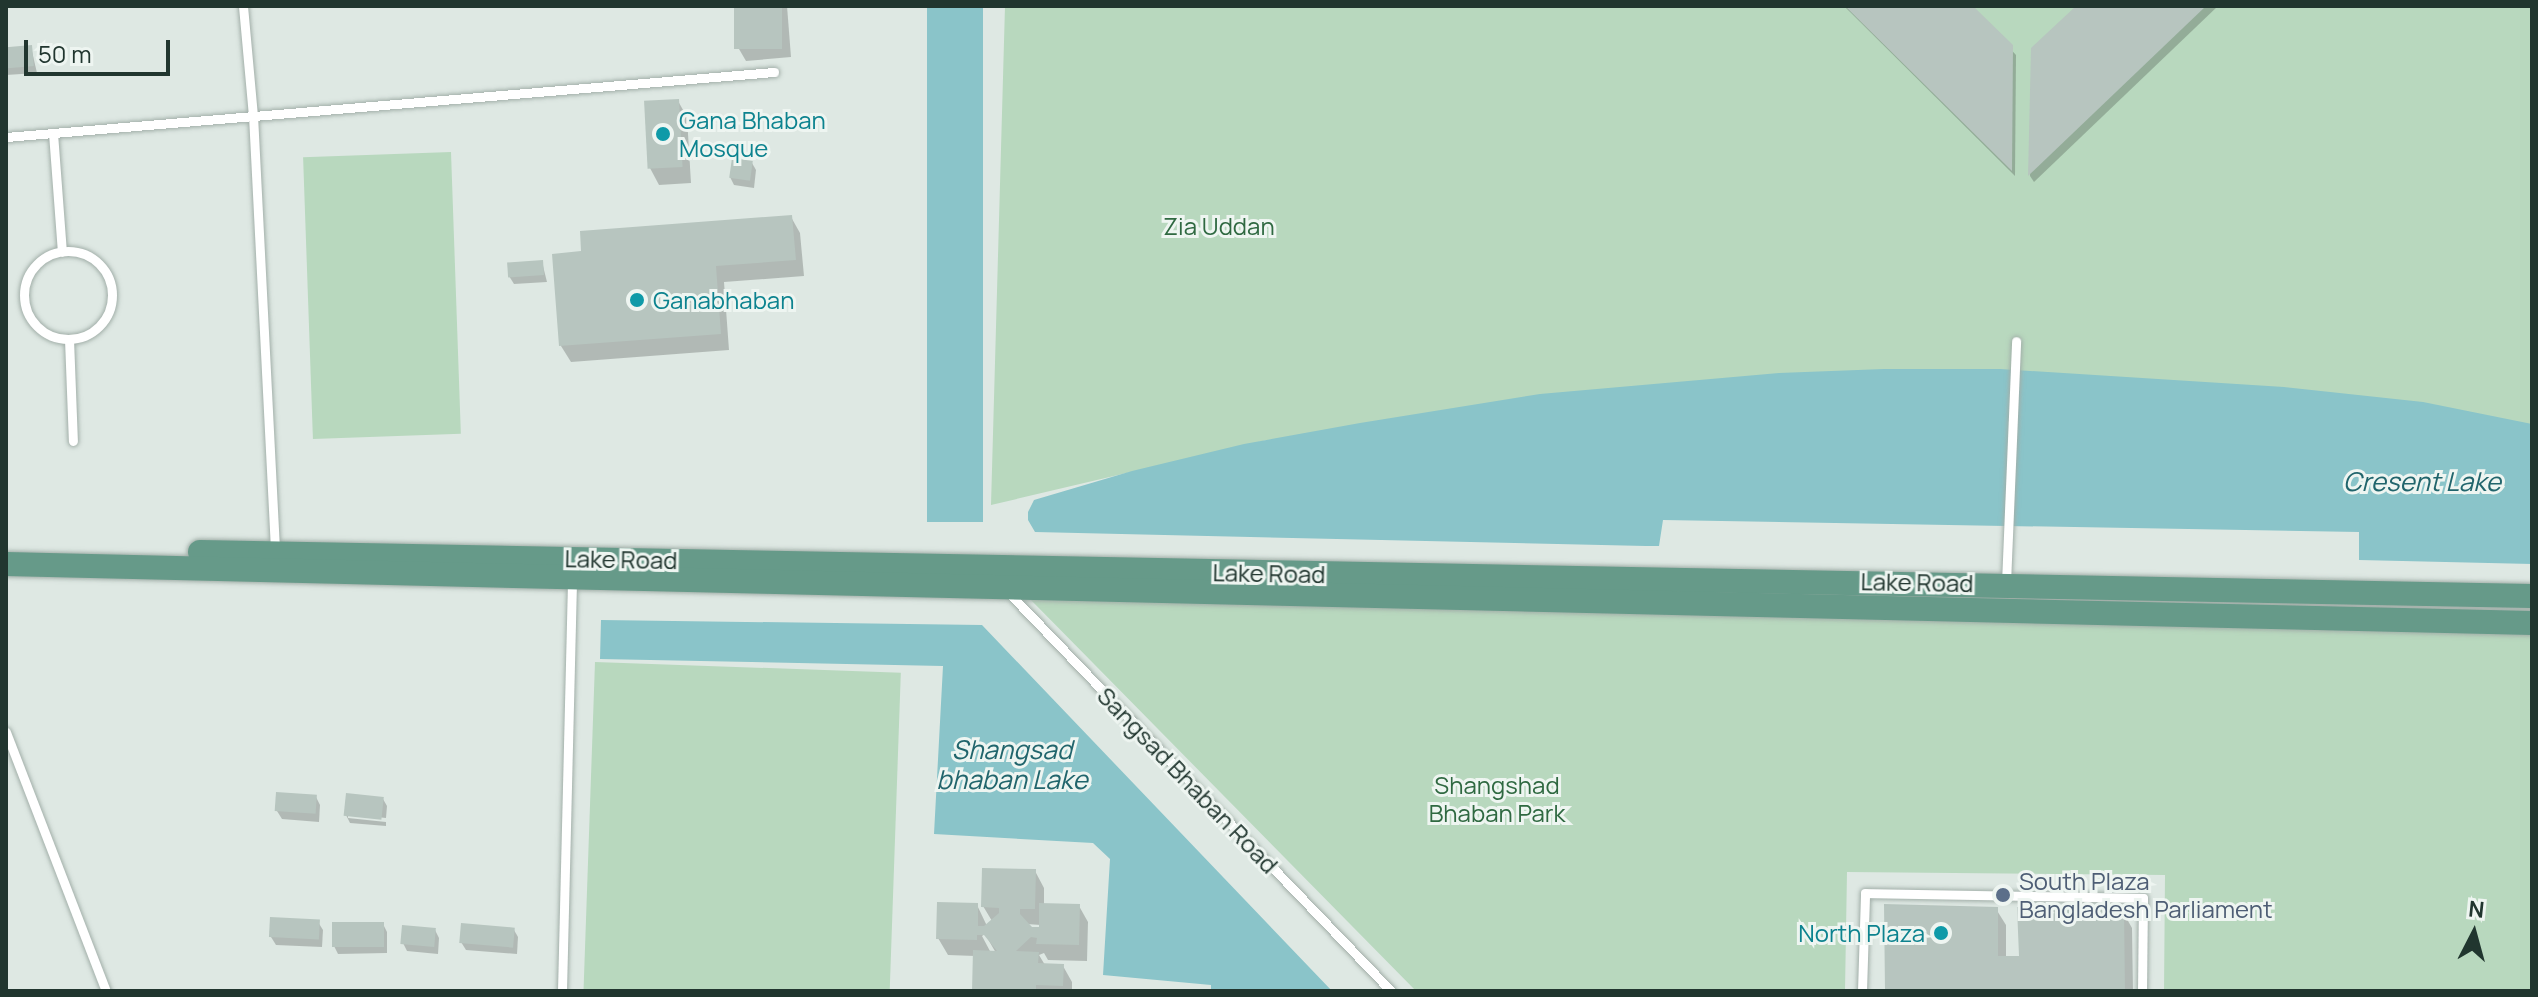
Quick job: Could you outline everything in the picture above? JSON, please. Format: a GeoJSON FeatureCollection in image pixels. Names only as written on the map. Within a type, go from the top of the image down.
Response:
{"type":"FeatureCollection","features":[{"type":"Feature","properties":{"kind":"main road","name":"Lake Road"},"geometry":{"type":"LineString","coordinates":[[6,549],[275,553],[572,568],[986,567],[2006,583],[2532,596]]}},
{"type":"Feature","properties":{"kind":"main road"},"geometry":{"type":"LineString","coordinates":[[6,564],[572,568],[1005,588],[2532,623]]}},
{"type":"Feature","properties":{"kind":"lane"},"geometry":{"type":"LineString","coordinates":[[243,6],[253,115],[275,553]]}},
{"type":"Feature","properties":{"kind":"lane"},"geometry":{"type":"LineString","coordinates":[[6,137],[774,72]]}},
{"type":"Feature","properties":{"kind":"lane"},"geometry":{"type":"LineString","coordinates":[[53,133],[62,252]]}},
{"type":"Feature","properties":{"kind":"lane"},"geometry":{"type":"LineString","coordinates":[[62,252],[89,256],[108,277],[112,291],[106,318],[96,329],[69,339],[41,330],[24,305],[28,276],[37,264],[62,252]]}},
{"type":"Feature","properties":{"kind":"lane"},"geometry":{"type":"LineString","coordinates":[[69,339],[73,441]]}},
{"type":"Feature","properties":{"kind":"lane"},"geometry":{"type":"LineString","coordinates":[[2006,583],[2016,341]]}},
{"type":"Feature","properties":{"kind":"lane","name":"Sangsad Bhaban Road"},"geometry":{"type":"LineString","coordinates":[[986,567],[1391,991]]}},
{"type":"Feature","properties":{"kind":"lane"},"geometry":{"type":"LineString","coordinates":[[562,991],[572,568]]}},
{"type":"Feature","properties":{"kind":"lane"},"geometry":{"type":"LineString","coordinates":[[6,732],[106,991]]}},
{"type":"Feature","properties":{"kind":"lane"},"geometry":{"type":"LineString","coordinates":[[1862,991],[1865,893],[2143,898],[2142,991]]}},
{"type":"Feature","properties":{"kind":"green space","name":"Zia Uddan"},"geometry":{"type":"Polygon","coordinates":[[[1005,6],[2532,6],[2532,426],[1267,440],[991,505],[1005,6]]]}},
{"type":"Feature","properties":{"kind":"green space"},"geometry":{"type":"Polygon","coordinates":[[[451,152],[461,434],[313,439],[303,157],[451,152]]]}},
{"type":"Feature","properties":{"kind":"green space","name":"Shangshad Bhaban Park"},"geometry":{"type":"Polygon","coordinates":[[[1029,598],[2532,631],[2532,991],[2164,991],[2165,875],[1847,872],[1845,991],[1416,991],[1029,598]]]}},
{"type":"Feature","properties":{"kind":"green space"},"geometry":{"type":"Polygon","coordinates":[[[595,662],[901,673],[890,991],[584,991],[595,662]]]}},
{"type":"Feature","properties":{"kind":"water"},"geometry":{"type":"Polygon","coordinates":[[[927,6],[983,6],[983,522],[927,522],[927,6]]]}},
{"type":"Feature","properties":{"kind":"water","name":"Cresent Lake"},"geometry":{"type":"Polygon","coordinates":[[[2000,369],[2284,387],[2423,402],[2532,424],[2532,564],[2359,560],[2359,532],[1663,520],[1659,546],[1646,546],[1035,532],[1028,520],[1034,500],[1132,471],[1244,444],[1360,423],[1540,394],[1779,373],[2000,369]]]}},
{"type":"Feature","properties":{"kind":"water","name":"Shangsad bhaban Lake"},"geometry":{"type":"Polygon","coordinates":[[[601,620],[982,625],[1332,991],[1211,991],[1211,985],[1103,975],[1110,859],[1093,843],[934,834],[943,666],[600,659],[601,620]]]}},
{"type":"Feature","properties":{"kind":"building"},"geometry":{"type":"Polygon","coordinates":[[[734,6],[782,6],[782,49],[734,49],[734,6]]]}},
{"type":"Feature","properties":{"kind":"building"},"geometry":{"type":"Polygon","coordinates":[[[1845,6],[1973,6],[2013,45],[2012,171],[1845,6]]]}},
{"type":"Feature","properties":{"kind":"building"},"geometry":{"type":"Polygon","coordinates":[[[2076,6],[2206,6],[2028,176],[2031,48],[2076,6]]]}},
{"type":"Feature","properties":{"kind":"building"},"geometry":{"type":"Polygon","coordinates":[[[32,45],[34,66],[8,68],[6,47],[32,45]]]}},
{"type":"Feature","properties":{"kind":"building","name":"Gana Bhaban Mosque"},"geometry":{"type":"Polygon","coordinates":[[[679,99],[683,167],[648,169],[644,101],[679,99]]]}},
{"type":"Feature","properties":{"kind":"building"},"geometry":{"type":"Polygon","coordinates":[[[732,158],[753,161],[750,181],[729,178],[732,158]]]}},
{"type":"Feature","properties":{"kind":"building","name":"Ganabhaban"},"geometry":{"type":"Polygon","coordinates":[[[792,215],[796,260],[716,266],[721,334],[559,346],[552,254],[581,251],[580,231],[792,215]]]}},
{"type":"Feature","properties":{"kind":"building"},"geometry":{"type":"Polygon","coordinates":[[[543,260],[544,275],[508,277],[507,263],[543,260]]]}},
{"type":"Feature","properties":{"kind":"building"},"geometry":{"type":"Polygon","coordinates":[[[276,792],[317,795],[316,814],[275,811],[276,792]]]}},
{"type":"Feature","properties":{"kind":"building"},"geometry":{"type":"Polygon","coordinates":[[[346,793],[384,797],[381,820],[344,816],[346,793]]]}},
{"type":"Feature","properties":{"kind":"building"},"geometry":{"type":"Polygon","coordinates":[[[982,868],[1036,869],[1035,909],[1020,909],[1020,914],[1032,927],[1039,927],[1039,903],[1080,904],[1079,945],[1036,944],[1037,938],[1031,937],[1016,951],[1039,952],[1038,963],[1064,964],[1063,986],[1036,985],[1036,991],[972,991],[973,950],[997,951],[984,935],[977,935],[977,940],[936,939],[937,902],[978,903],[978,926],[984,926],[999,913],[999,908],[981,907],[982,868]]]}},
{"type":"Feature","properties":{"kind":"building","name":"North Plaza"},"geometry":{"type":"Polygon","coordinates":[[[1884,904],[1998,907],[1998,956],[2019,956],[2017,907],[2124,910],[2125,991],[1885,991],[1884,904]]]}},
{"type":"Feature","properties":{"kind":"building"},"geometry":{"type":"Polygon","coordinates":[[[270,917],[320,920],[319,940],[269,937],[270,917]]]}},
{"type":"Feature","properties":{"kind":"building"},"geometry":{"type":"Polygon","coordinates":[[[332,922],[384,922],[384,947],[332,947],[332,922]]]}},
{"type":"Feature","properties":{"kind":"building"},"geometry":{"type":"Polygon","coordinates":[[[461,923],[515,928],[513,948],[459,943],[461,923]]]}},
{"type":"Feature","properties":{"kind":"building"},"geometry":{"type":"Polygon","coordinates":[[[402,925],[436,928],[434,947],[400,944],[402,925]]]}},
{"type":"Feature","properties":{"kind":"place","name":"Gana Bhaban Mosque"},"geometry":{"type":"Point","coordinates":[663,134]}},
{"type":"Feature","properties":{"kind":"place","name":"Ganabhaban"},"geometry":{"type":"Point","coordinates":[637,300]}},
{"type":"Feature","properties":{"kind":"place","name":"South Plaza Bangladesh Parliament"},"geometry":{"type":"Point","coordinates":[2003,895]}},
{"type":"Feature","properties":{"kind":"place","name":"North Plaza"},"geometry":{"type":"Point","coordinates":[1941,933]}}]}
